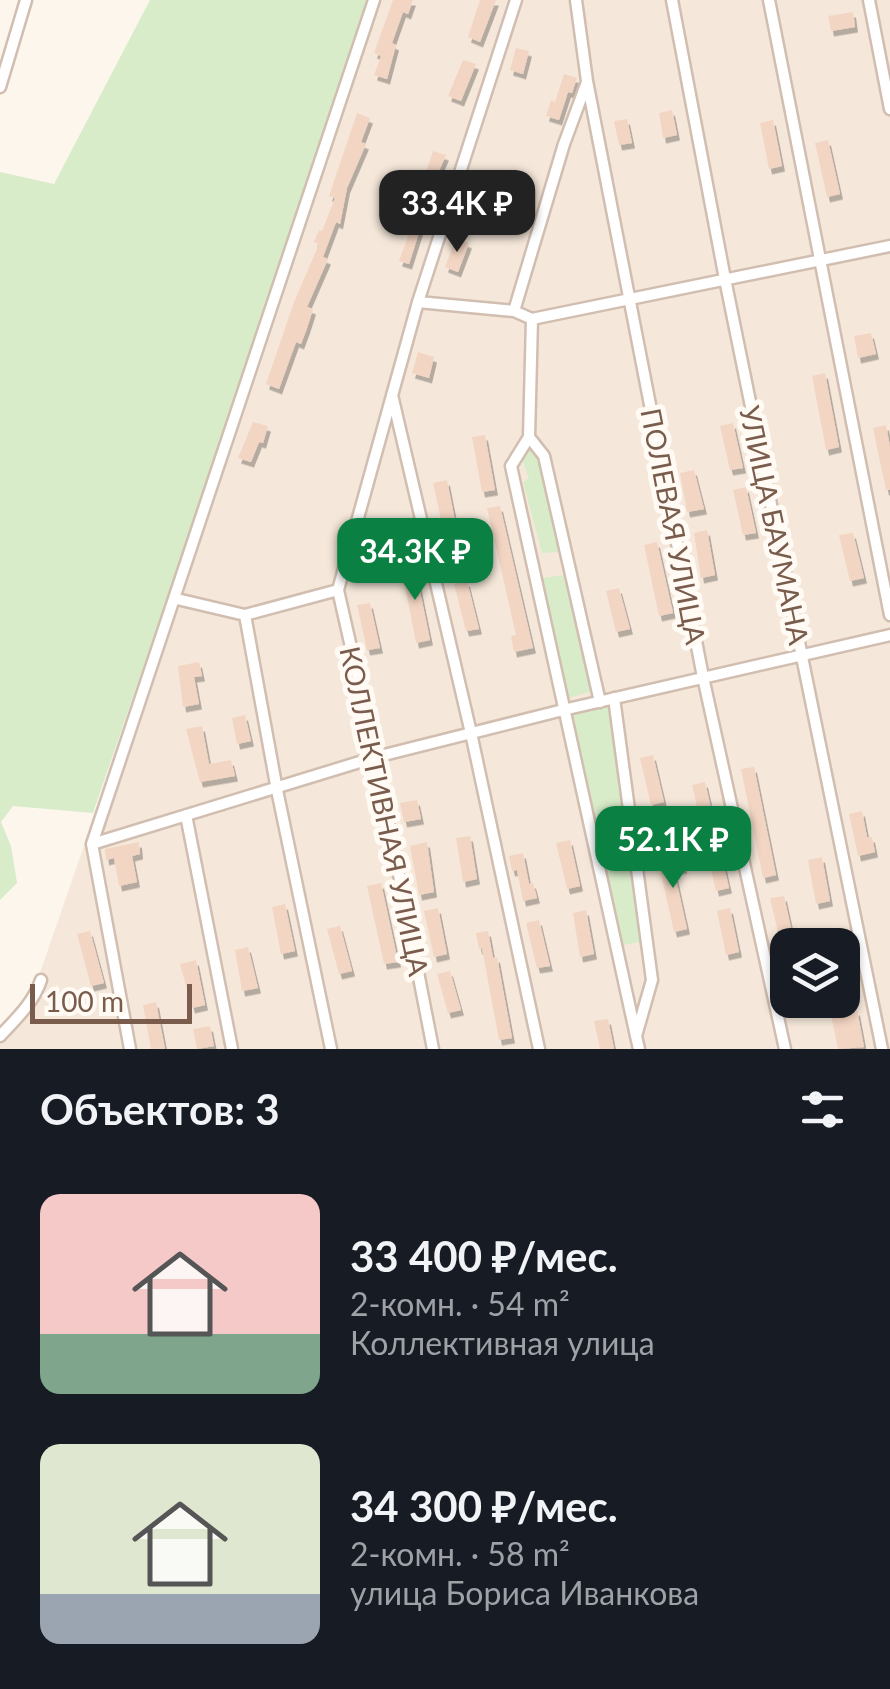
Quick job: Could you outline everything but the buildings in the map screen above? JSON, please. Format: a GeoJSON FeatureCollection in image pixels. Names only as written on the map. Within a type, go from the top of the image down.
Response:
{"type":"FeatureCollection","features":[{"type":"Feature","properties":{"kind":"street"},"geometry":{"type":"LineString","coordinates":[[0,88],[26,0]]}},
{"type":"Feature","properties":{"kind":"street"},"geometry":{"type":"LineString","coordinates":[[130,1049],[92,844],[374,0]]}},
{"type":"Feature","properties":{"kind":"street","name":"КОЛЛЕКТИВНАЯ УЛИЦА"},"geometry":{"type":"LineString","coordinates":[[433,1049],[376,758],[338,590],[418,302],[516,0]]}},
{"type":"Feature","properties":{"kind":"street","name":"ПОЛЕВАЯ УЛИЦА"},"geometry":{"type":"LineString","coordinates":[[576,0],[587,82],[702,677],[785,1049]]}},
{"type":"Feature","properties":{"kind":"street","name":"УЛИЦА БАУМАНА"},"geometry":{"type":"LineString","coordinates":[[672,0],[882,1049]]}},
{"type":"Feature","properties":{"kind":"street"},"geometry":{"type":"LineString","coordinates":[[769,0],[890,615]]}},
{"type":"Feature","properties":{"kind":"street"},"geometry":{"type":"LineString","coordinates":[[869,0],[890,109]]}},
{"type":"Feature","properties":{"kind":"street"},"geometry":{"type":"LineString","coordinates":[[514,311],[564,144],[587,82]]}},
{"type":"Feature","properties":{"kind":"street"},"geometry":{"type":"LineString","coordinates":[[418,302],[514,311],[532,319],[890,246]]}},
{"type":"Feature","properties":{"kind":"street"},"geometry":{"type":"LineString","coordinates":[[532,319],[529,437],[511,466],[639,1049]]}},
{"type":"Feature","properties":{"kind":"street"},"geometry":{"type":"LineString","coordinates":[[392,394],[539,1049]]}},
{"type":"Feature","properties":{"kind":"street"},"geometry":{"type":"LineString","coordinates":[[529,437],[544,456],[600,702]]}},
{"type":"Feature","properties":{"kind":"street"},"geometry":{"type":"LineString","coordinates":[[176,599],[245,615],[338,590]]}},
{"type":"Feature","properties":{"kind":"street"},"geometry":{"type":"LineString","coordinates":[[245,615],[277,790],[332,1049]]}},
{"type":"Feature","properties":{"kind":"street"},"geometry":{"type":"LineString","coordinates":[[92,844],[471,733],[890,635]]}},
{"type":"Feature","properties":{"kind":"street"},"geometry":{"type":"LineString","coordinates":[[614,698],[652,980],[636,1036]]}},
{"type":"Feature","properties":{"kind":"street"},"geometry":{"type":"LineString","coordinates":[[186,815],[232,1049]]}},
{"type":"Feature","properties":{"kind":"street"},"geometry":{"type":"LineString","coordinates":[[0,1036],[36,998],[41,980]]}},
{"type":"Feature","properties":{"kind":"shaded area"},"geometry":{"type":"Polygon","coordinates":[[[377,0],[890,0],[890,1049],[0,1049],[0,1032],[25,1016],[377,0]]]}},
{"type":"Feature","properties":{"kind":"green space"},"geometry":{"type":"Polygon","coordinates":[[[150,0],[373,0],[93,813],[13,806],[1,822],[11,846],[17,883],[0,900],[0,172],[54,184],[150,0]]]}},
{"type":"Feature","properties":{"kind":"green space"},"geometry":{"type":"Polygon","coordinates":[[[531,449],[540,457],[560,552],[542,553],[523,482],[529,478],[522,459],[531,449]]]}},
{"type":"Feature","properties":{"kind":"green space"},"geometry":{"type":"Polygon","coordinates":[[[564,575],[593,691],[569,698],[543,578],[564,575]]]}},
{"type":"Feature","properties":{"kind":"green space"},"geometry":{"type":"Polygon","coordinates":[[[610,706],[642,942],[621,945],[570,714],[610,706]]]}}]}
